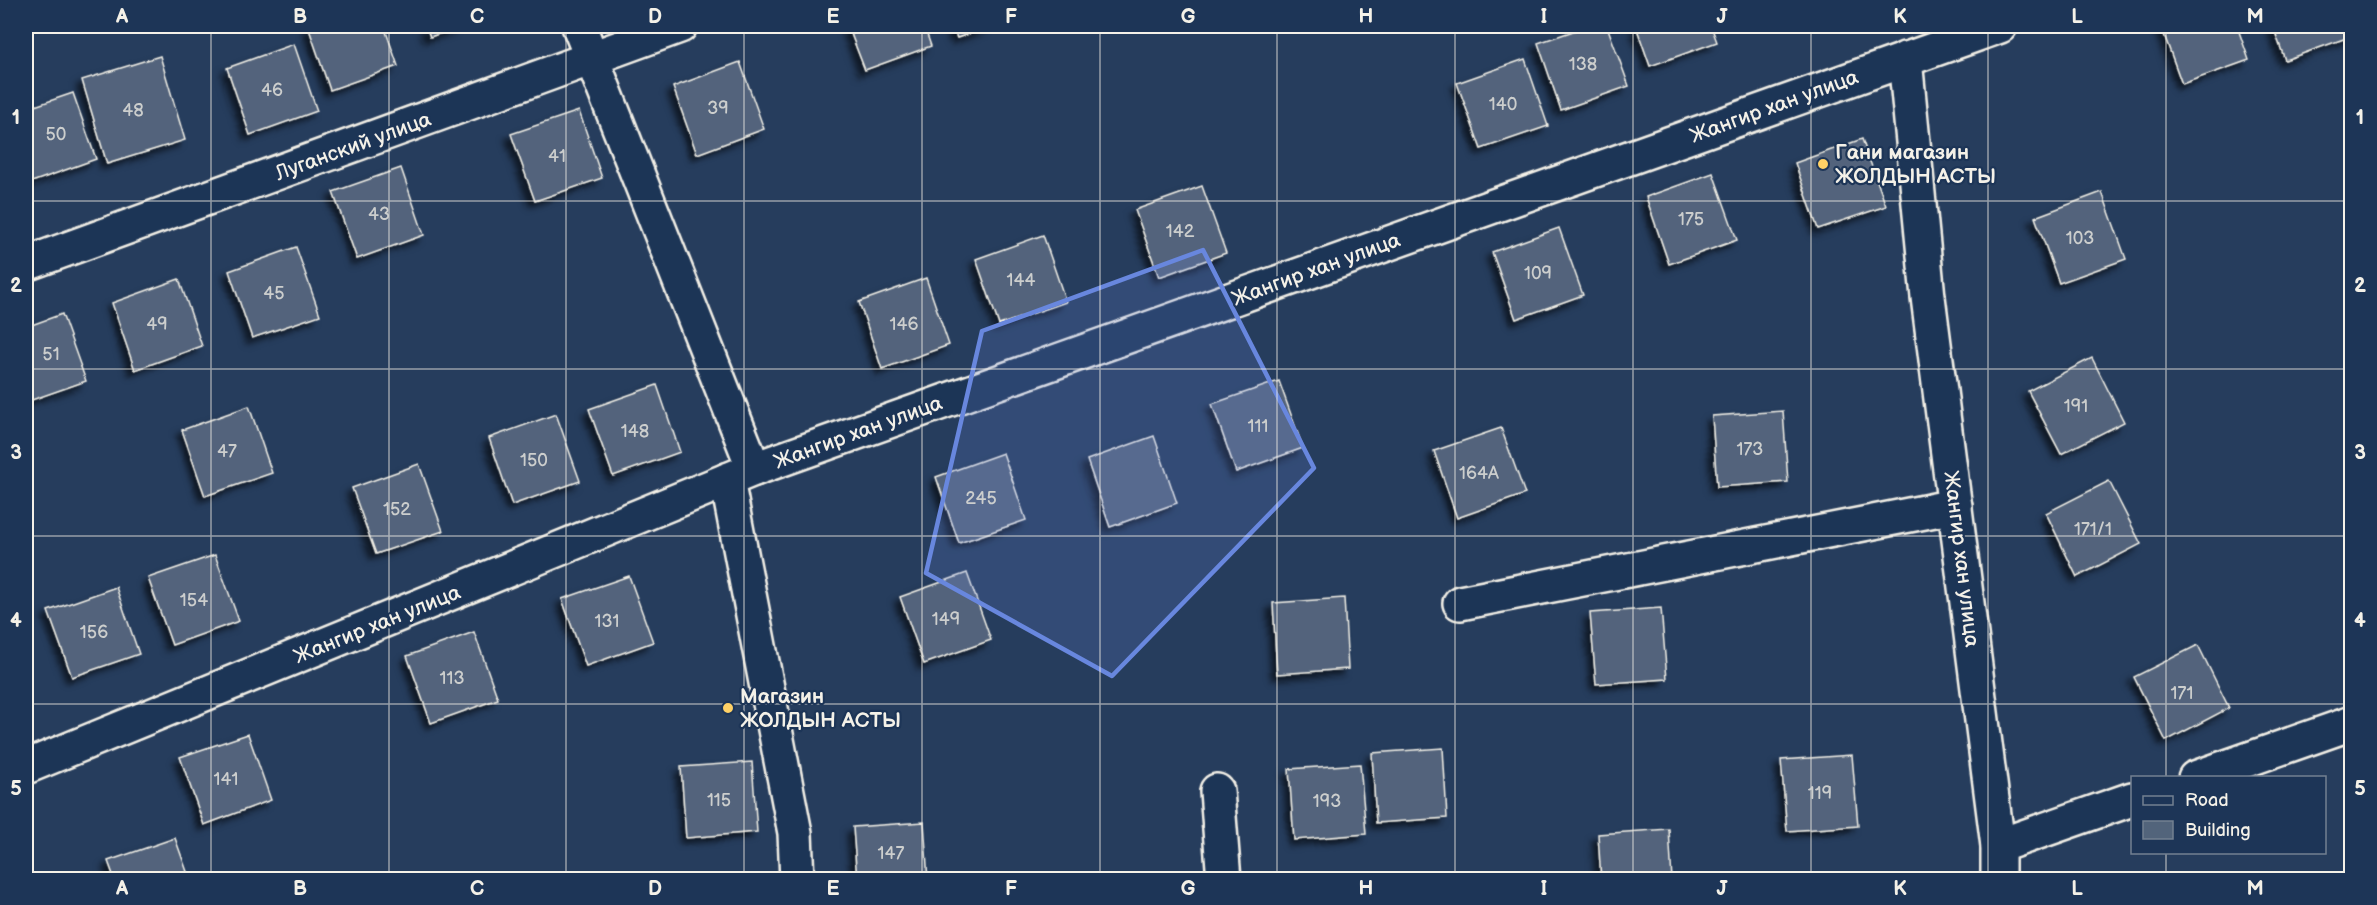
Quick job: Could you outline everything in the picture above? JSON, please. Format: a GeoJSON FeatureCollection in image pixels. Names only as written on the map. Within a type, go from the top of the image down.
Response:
{"type":"FeatureCollection","features":[{"type":"Feature","properties":{"kind":"street"},"geometry":{"type":"LineString","coordinates":[[579,26],[741,474],[795,833],[797,879]]}},
{"type":"Feature","properties":{"kind":"street","name":"Луганский улица"},"geometry":{"type":"LineString","coordinates":[[26,264],[592,60],[680,26]]}},
{"type":"Feature","properties":{"kind":"street","name":"Жангир хан улица"},"geometry":{"type":"LineString","coordinates":[[26,767],[741,474],[1905,59],[1964,31],[2000,26]]}},
{"type":"Feature","properties":{"kind":"street","name":"Жангир хан улица"},"geometry":{"type":"LineString","coordinates":[[1905,59],[1928,297],[1998,846],[1998,879]]}},
{"type":"Feature","properties":{"kind":"street"},"geometry":{"type":"LineString","coordinates":[[1460,603],[1955,506]]}},
{"type":"Feature","properties":{"kind":"street"},"geometry":{"type":"LineString","coordinates":[[2198,776],[2352,723]]}},
{"type":"Feature","properties":{"kind":"street"},"geometry":{"type":"LineString","coordinates":[[1217,791],[1224,879]]}},
{"type":"Feature","properties":{"kind":"street"},"geometry":{"type":"LineString","coordinates":[[1998,846],[2131,800]]}},
{"type":"Feature","properties":{"kind":"highlighted area"},"geometry":{"type":"Polygon","coordinates":[[[1203,250],[1314,468],[1112,676],[926,573],[982,331],[1203,250]]]}},
{"type":"Feature","properties":{"kind":"building"},"geometry":{"type":"Polygon","coordinates":[[[308,26],[384,26],[398,66],[330,90],[308,26]]]}},
{"type":"Feature","properties":{"kind":"building"},"geometry":{"type":"Polygon","coordinates":[[[426,26],[462,26],[430,37],[426,26]]]}},
{"type":"Feature","properties":{"kind":"building"},"geometry":{"type":"Polygon","coordinates":[[[848,26],[924,26],[931,46],[865,70],[848,26]]]}},
{"type":"Feature","properties":{"kind":"building"},"geometry":{"type":"Polygon","coordinates":[[[952,26],[992,26],[957,38],[952,26]]]}},
{"type":"Feature","properties":{"kind":"building"},"geometry":{"type":"Polygon","coordinates":[[[1588,26],[1607,26],[1629,86],[1561,110],[1538,43],[1588,26]]]}},
{"type":"Feature","properties":{"kind":"building"},"geometry":{"type":"Polygon","coordinates":[[[1636,26],[1711,26],[1717,42],[1650,66],[1636,26]]]}},
{"type":"Feature","properties":{"kind":"building"},"geometry":{"type":"Polygon","coordinates":[[[2161,26],[2237,26],[2249,60],[2182,84],[2161,26]]]}},
{"type":"Feature","properties":{"kind":"building"},"geometry":{"type":"Polygon","coordinates":[[[2273,26],[2349,26],[2352,36],[2285,60],[2273,26]]]}},
{"type":"Feature","properties":{"kind":"building"},"geometry":{"type":"Polygon","coordinates":[[[294,44],[317,111],[250,135],[227,68],[294,44]]]}},
{"type":"Feature","properties":{"kind":"building"},"geometry":{"type":"Polygon","coordinates":[[[160,56],[185,140],[107,164],[82,80],[160,56]]]}},
{"type":"Feature","properties":{"kind":"building"},"geometry":{"type":"Polygon","coordinates":[[[1525,59],[1548,126],[1481,149],[1457,83],[1525,59]]]}},
{"type":"Feature","properties":{"kind":"building"},"geometry":{"type":"Polygon","coordinates":[[[740,62],[764,129],[697,154],[673,87],[740,62]]]}},
{"type":"Feature","properties":{"kind":"building"},"geometry":{"type":"Polygon","coordinates":[[[73,93],[96,159],[29,183],[26,174],[26,109],[73,93]]]}},
{"type":"Feature","properties":{"kind":"building"},"geometry":{"type":"Polygon","coordinates":[[[579,111],[602,178],[535,201],[511,134],[579,111]]]}},
{"type":"Feature","properties":{"kind":"building"},"geometry":{"type":"Polygon","coordinates":[[[1862,139],[1886,206],[1818,229],[1795,163],[1862,139]]]}},
{"type":"Feature","properties":{"kind":"building"},"geometry":{"type":"Polygon","coordinates":[[[401,168],[424,235],[357,259],[333,192],[401,168]]]}},
{"type":"Feature","properties":{"kind":"building"},"geometry":{"type":"Polygon","coordinates":[[[1713,173],[1737,240],[1669,264],[1646,197],[1713,173]]]}},
{"type":"Feature","properties":{"kind":"building"},"geometry":{"type":"Polygon","coordinates":[[[1202,186],[1226,253],[1159,277],[1135,210],[1202,186]]]}},
{"type":"Feature","properties":{"kind":"building"},"geometry":{"type":"Polygon","coordinates":[[[2102,192],[2126,259],[2059,283],[2035,217],[2102,192]]]}},
{"type":"Feature","properties":{"kind":"building"},"geometry":{"type":"Polygon","coordinates":[[[1559,228],[1583,295],[1516,319],[1492,252],[1559,228]]]}},
{"type":"Feature","properties":{"kind":"building"},"geometry":{"type":"Polygon","coordinates":[[[1043,235],[1066,302],[999,325],[976,259],[1043,235]]]}},
{"type":"Feature","properties":{"kind":"building"},"geometry":{"type":"Polygon","coordinates":[[[296,247],[320,315],[252,338],[229,271],[296,247]]]}},
{"type":"Feature","properties":{"kind":"building"},"geometry":{"type":"Polygon","coordinates":[[[926,278],[949,345],[882,369],[859,302],[926,278]]]}},
{"type":"Feature","properties":{"kind":"building"},"geometry":{"type":"Polygon","coordinates":[[[179,279],[202,346],[135,370],[112,303],[179,279]]]}},
{"type":"Feature","properties":{"kind":"building"},"geometry":{"type":"Polygon","coordinates":[[[62,314],[86,381],[26,402],[26,327],[62,314]]]}},
{"type":"Feature","properties":{"kind":"building"},"geometry":{"type":"Polygon","coordinates":[[[2092,358],[2124,422],[2061,454],[2028,391],[2092,358]]]}},
{"type":"Feature","properties":{"kind":"building"},"geometry":{"type":"Polygon","coordinates":[[[1279,381],[1303,448],[1236,472],[1212,404],[1279,381]]]}},
{"type":"Feature","properties":{"kind":"building"},"geometry":{"type":"Polygon","coordinates":[[[657,385],[680,452],[613,476],[589,409],[657,385]]]}},
{"type":"Feature","properties":{"kind":"building"},"geometry":{"type":"Polygon","coordinates":[[[249,406],[272,473],[205,496],[182,430],[249,406]]]}},
{"type":"Feature","properties":{"kind":"building"},"geometry":{"type":"Polygon","coordinates":[[[1783,411],[1788,482],[1717,487],[1712,416],[1783,411]]]}},
{"type":"Feature","properties":{"kind":"building"},"geometry":{"type":"Polygon","coordinates":[[[556,414],[580,481],[512,505],[489,438],[556,414]]]}},
{"type":"Feature","properties":{"kind":"building"},"geometry":{"type":"Polygon","coordinates":[[[1501,428],[1525,494],[1457,518],[1434,451],[1501,428]]]}},
{"type":"Feature","properties":{"kind":"building"},"geometry":{"type":"Polygon","coordinates":[[[1154,436],[1177,503],[1110,527],[1087,460],[1154,436]]]}},
{"type":"Feature","properties":{"kind":"building"},"geometry":{"type":"Polygon","coordinates":[[[1003,453],[1026,520],[959,543],[936,477],[1003,453]]]}},
{"type":"Feature","properties":{"kind":"building"},"geometry":{"type":"Polygon","coordinates":[[[419,464],[443,531],[376,554],[352,488],[419,464]]]}},
{"type":"Feature","properties":{"kind":"building"},"geometry":{"type":"Polygon","coordinates":[[[2109,481],[2141,544],[2077,577],[2046,513],[2109,481]]]}},
{"type":"Feature","properties":{"kind":"building"},"geometry":{"type":"Polygon","coordinates":[[[215,555],[239,621],[172,645],[148,578],[215,555]]]}},
{"type":"Feature","properties":{"kind":"building"},"geometry":{"type":"Polygon","coordinates":[[[967,573],[991,640],[924,664],[900,597],[967,573]]]}},
{"type":"Feature","properties":{"kind":"building"},"geometry":{"type":"Polygon","coordinates":[[[629,576],[653,642],[586,666],[562,599],[629,576]]]}},
{"type":"Feature","properties":{"kind":"building"},"geometry":{"type":"Polygon","coordinates":[[[116,587],[139,654],[72,677],[48,611],[116,587]]]}},
{"type":"Feature","properties":{"kind":"building"},"geometry":{"type":"Polygon","coordinates":[[[1344,598],[1348,669],[1277,674],[1273,603],[1344,598]]]}},
{"type":"Feature","properties":{"kind":"building"},"geometry":{"type":"Polygon","coordinates":[[[1661,608],[1667,679],[1596,684],[1590,613],[1661,608]]]}},
{"type":"Feature","properties":{"kind":"building"},"geometry":{"type":"Polygon","coordinates":[[[474,632],[498,699],[431,723],[407,656],[474,632]]]}},
{"type":"Feature","properties":{"kind":"building"},"geometry":{"type":"Polygon","coordinates":[[[2198,645],[2229,708],[2166,741],[2134,677],[2198,645]]]}},
{"type":"Feature","properties":{"kind":"building"},"geometry":{"type":"Polygon","coordinates":[[[248,734],[271,800],[204,825],[180,757],[248,734]]]}},
{"type":"Feature","properties":{"kind":"building"},"geometry":{"type":"Polygon","coordinates":[[[1443,748],[1447,818],[1376,823],[1372,753],[1443,748]]]}},
{"type":"Feature","properties":{"kind":"building"},"geometry":{"type":"Polygon","coordinates":[[[1852,755],[1858,826],[1787,831],[1781,760],[1852,755]]]}},
{"type":"Feature","properties":{"kind":"building"},"geometry":{"type":"Polygon","coordinates":[[[752,762],[757,832],[686,838],[681,767],[752,762]]]}},
{"type":"Feature","properties":{"kind":"building"},"geometry":{"type":"Polygon","coordinates":[[[1360,764],[1366,834],[1294,840],[1289,769],[1360,764]]]}},
{"type":"Feature","properties":{"kind":"building"},"geometry":{"type":"Polygon","coordinates":[[[924,822],[928,880],[857,880],[853,827],[924,822]]]}},
{"type":"Feature","properties":{"kind":"building"},"geometry":{"type":"Polygon","coordinates":[[[1669,829],[1672,880],[1601,880],[1598,834],[1669,829]]]}},
{"type":"Feature","properties":{"kind":"building"},"geometry":{"type":"Polygon","coordinates":[[[175,838],[190,880],[115,880],[108,861],[175,838]]]}},
{"type":"Feature","properties":{"kind":"place","name":"Гани магазин ЖОЛДЫН АСТЫ"},"geometry":{"type":"Point","coordinates":[1823,164]}},
{"type":"Feature","properties":{"kind":"place","name":"Магазин ЖОЛДЫН АСТЫ"},"geometry":{"type":"Point","coordinates":[728,708]}}]}
